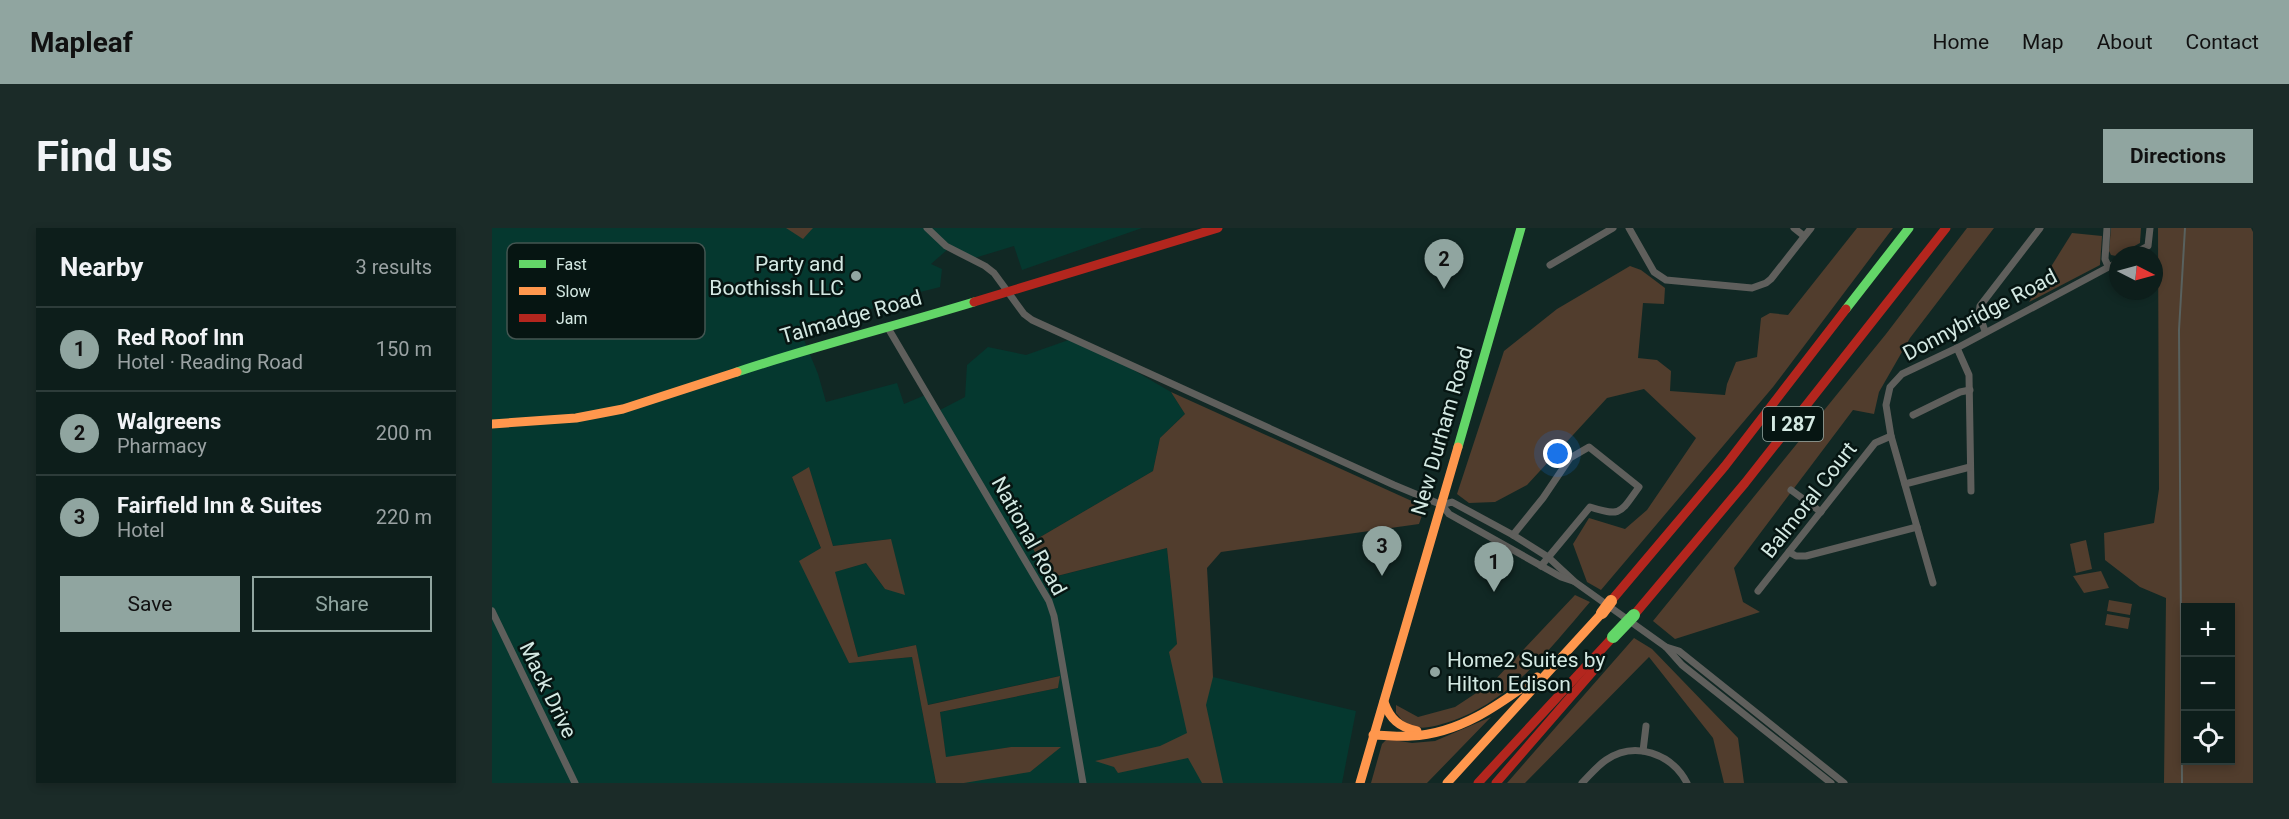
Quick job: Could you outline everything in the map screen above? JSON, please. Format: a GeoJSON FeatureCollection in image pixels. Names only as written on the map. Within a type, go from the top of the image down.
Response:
{"type":"FeatureCollection","features":[{"type":"Feature","properties":{"kind":"main road","name":"Talmadge Road"},"geometry":{"type":"LineString","coordinates":[[492,424],[576,418],[610,412],[800,351],[888,327],[1218,228]]}},
{"type":"Feature","properties":{"kind":"main road"},"geometry":{"type":"LineString","coordinates":[[1513,228],[1513,255]]}},
{"type":"Feature","properties":{"kind":"main road","name":"New Durham Road"},"geometry":{"type":"LineString","coordinates":[[1360,783],[1521,228]]}},
{"type":"Feature","properties":{"kind":"main road"},"geometry":{"type":"LineString","coordinates":[[1513,255],[1526,228]]}},
{"type":"Feature","properties":{"kind":"main road","name":"I 287"},"geometry":{"type":"LineString","coordinates":[[1446,783],[1602,613],[1725,466],[1909,228]]}},
{"type":"Feature","properties":{"kind":"main road","name":"I 287"},"geometry":{"type":"LineString","coordinates":[[1478,783],[1634,615],[1759,465],[1946,228]]}},
{"type":"Feature","properties":{"kind":"main road"},"geometry":{"type":"LineString","coordinates":[[1496,783],[1604,658],[1604,648]]}},
{"type":"Feature","properties":{"kind":"main road"},"geometry":{"type":"LineString","coordinates":[[1373,735],[1415,736],[1462,725],[1485,714],[1562,658]]}},
{"type":"Feature","properties":{"kind":"main road"},"geometry":{"type":"LineString","coordinates":[[1384,702],[1389,717],[1397,725],[1430,734]]}},
{"type":"Feature","properties":{"kind":"street"},"geometry":{"type":"LineString","coordinates":[[927,228],[946,246],[994,273],[1024,314],[1032,320],[1442,505],[1449,514],[1561,577],[1575,582]]}},
{"type":"Feature","properties":{"kind":"street"},"geometry":{"type":"LineString","coordinates":[[1550,265],[1613,228]]}},
{"type":"Feature","properties":{"kind":"street"},"geometry":{"type":"LineString","coordinates":[[1629,228],[1654,272],[1666,280],[1746,288],[1757,287],[1771,279],[1811,228]]}},
{"type":"Feature","properties":{"kind":"street"},"geometry":{"type":"LineString","coordinates":[[1794,228],[1804,236]]}},
{"type":"Feature","properties":{"kind":"street"},"geometry":{"type":"LineString","coordinates":[[1985,331],[1978,314],[1980,306],[2040,228]]}},
{"type":"Feature","properties":{"kind":"street"},"geometry":{"type":"LineString","coordinates":[[2107,228],[2105,259],[2108,266]]}},
{"type":"Feature","properties":{"kind":"street"},"geometry":{"type":"LineString","coordinates":[[2148,246],[2150,228]]}},
{"type":"Feature","properties":{"kind":"street","name":"Donnybridge Road"},"geometry":{"type":"LineString","coordinates":[[1933,583],[1892,436],[1886,405],[1890,387],[1902,374],[1957,348],[2108,266]]}},
{"type":"Feature","properties":{"kind":"street","name":"National Road"},"geometry":{"type":"LineString","coordinates":[[888,327],[1049,601],[1058,636],[1083,783]]}},
{"type":"Feature","properties":{"kind":"street"},"geometry":{"type":"LineString","coordinates":[[1957,348],[1969,375],[1971,491]]}},
{"type":"Feature","properties":{"kind":"street"},"geometry":{"type":"LineString","coordinates":[[1913,415],[1959,392],[1970,390]]}},
{"type":"Feature","properties":{"kind":"street","name":"Balmoral Court"},"geometry":{"type":"LineString","coordinates":[[1758,591],[1875,443],[1892,436]]}},
{"type":"Feature","properties":{"kind":"street"},"geometry":{"type":"LineString","coordinates":[[1513,535],[1543,498],[1570,458],[1589,447],[1639,487],[1622,510],[1610,513],[1590,507],[1541,566]]}},
{"type":"Feature","properties":{"kind":"street"},"geometry":{"type":"LineString","coordinates":[[1905,484],[1970,467]]}},
{"type":"Feature","properties":{"kind":"street"},"geometry":{"type":"LineString","coordinates":[[1791,490],[1821,512]]}},
{"type":"Feature","properties":{"kind":"street"},"geometry":{"type":"LineString","coordinates":[[1442,505],[1452,502],[1548,557],[1575,582],[1666,647],[1682,665],[1832,783]]}},
{"type":"Feature","properties":{"kind":"street"},"geometry":{"type":"LineString","coordinates":[[1790,552],[1796,556],[1806,556],[1917,527]]}},
{"type":"Feature","properties":{"kind":"street","name":"Mack Drive"},"geometry":{"type":"LineString","coordinates":[[492,611],[575,783]]}},
{"type":"Feature","properties":{"kind":"street"},"geometry":{"type":"LineString","coordinates":[[1666,647],[1678,651],[1844,783]]}},
{"type":"Feature","properties":{"kind":"street"},"geometry":{"type":"LineString","coordinates":[[1643,751],[1646,726]]}},
{"type":"Feature","properties":{"kind":"street"},"geometry":{"type":"LineString","coordinates":[[1582,783],[1612,756],[1625,752],[1643,751],[1654,753],[1669,761],[1687,783]]}},
{"type":"Feature","properties":{"kind":"shaded area"},"geometry":{"type":"Polygon","coordinates":[[[492,228],[1142,228],[1022,270],[1014,246],[968,260],[948,249],[931,264],[942,269],[940,287],[912,294],[913,306],[894,312],[891,303],[800,330],[818,374],[826,402],[897,383],[904,404],[930,393],[940,410],[965,397],[967,365],[988,347],[1026,355],[1077,337],[1171,392],[1185,414],[1160,438],[1153,471],[1030,543],[1050,578],[1167,548],[1177,644],[1213,677],[1356,711],[1342,783],[964,783],[1011,747],[946,758],[940,712],[1058,688],[1059,676],[927,705],[916,645],[858,657],[834,572],[866,563],[885,589],[890,539],[833,546],[809,468],[792,477],[821,548],[800,561],[849,663],[912,657],[936,783],[492,783],[492,228]]]}},
{"type":"Feature","properties":{"kind":"shaded area"},"geometry":{"type":"Polygon","coordinates":[[[786,228],[813,228],[803,239],[786,228]]]}},
{"type":"Feature","properties":{"kind":"shaded area"},"geometry":{"type":"Polygon","coordinates":[[[1857,228],[1893,228],[1773,387],[1601,590],[1587,582],[1573,544],[1589,518],[1625,529],[1647,510],[1696,438],[1644,389],[1607,398],[1527,485],[1495,502],[1469,503],[1457,494],[1504,351],[1557,309],[1630,266],[1641,270],[1665,288],[1664,304],[1643,303],[1638,358],[1657,360],[1671,371],[1670,391],[1725,395],[1736,362],[1757,357],[1761,318],[1770,313],[1788,315],[1857,228]]]}},
{"type":"Feature","properties":{"kind":"shaded area"},"geometry":{"type":"Polygon","coordinates":[[[1967,228],[1994,228],[1910,338],[1879,392],[1874,414],[1853,410],[1734,568],[1743,602],[1760,612],[1675,639],[1653,621],[1886,334],[1967,228]]]}},
{"type":"Feature","properties":{"kind":"shaded area"},"geometry":{"type":"Polygon","coordinates":[[[2111,228],[2141,228],[2140,243],[2134,246],[2109,246],[2111,228]]]}},
{"type":"Feature","properties":{"kind":"shaded area"},"geometry":{"type":"Polygon","coordinates":[[[2158,228],[2251,228],[2253,232],[2253,783],[2164,783],[2166,598],[2140,587],[2105,560],[2104,533],[2154,523],[2159,489],[2158,300],[2163,300],[2163,246],[2158,246],[2158,228]]]}},
{"type":"Feature","properties":{"kind":"shaded area"},"geometry":{"type":"Polygon","coordinates":[[[2072,233],[2102,236],[2100,265],[2029,302],[2072,233]]]}},
{"type":"Feature","properties":{"kind":"shaded area"},"geometry":{"type":"Polygon","coordinates":[[[1171,392],[1425,507],[1419,524],[1221,552],[1207,568],[1213,677],[1206,705],[1223,783],[1202,783],[1188,758],[1118,773],[1114,767],[1095,761],[1160,746],[1187,733],[1169,652],[1177,644],[1167,548],[1049,578],[1030,543],[1153,471],[1160,438],[1185,414],[1171,392]]]}},
{"type":"Feature","properties":{"kind":"shaded area"},"geometry":{"type":"Polygon","coordinates":[[[809,467],[833,546],[891,539],[905,595],[885,589],[866,563],[835,572],[858,657],[916,645],[928,705],[1060,676],[1058,688],[940,712],[946,757],[1011,747],[1061,747],[1030,772],[964,783],[936,783],[912,657],[849,663],[799,561],[821,548],[792,477],[809,467]]]}},
{"type":"Feature","properties":{"kind":"shaded area"},"geometry":{"type":"Polygon","coordinates":[[[2086,540],[2092,569],[2076,573],[2070,544],[2086,540]]]}},
{"type":"Feature","properties":{"kind":"shaded area"},"geometry":{"type":"Polygon","coordinates":[[[2101,571],[2109,588],[2084,593],[2073,576],[2101,571]]]}},
{"type":"Feature","properties":{"kind":"shaded area"},"geometry":{"type":"Polygon","coordinates":[[[1575,595],[1590,602],[1542,658],[1506,691],[1486,705],[1465,716],[1428,727],[1410,725],[1396,713],[1396,705],[1418,717],[1455,707],[1493,682],[1575,595]]]}},
{"type":"Feature","properties":{"kind":"shaded area"},"geometry":{"type":"Polygon","coordinates":[[[2109,600],[2132,604],[2130,615],[2107,611],[2109,600]]]}},
{"type":"Feature","properties":{"kind":"shaded area"},"geometry":{"type":"Polygon","coordinates":[[[2107,614],[2130,618],[2128,629],[2105,625],[2107,614]]]}},
{"type":"Feature","properties":{"kind":"shaded area"},"geometry":{"type":"Polygon","coordinates":[[[1634,638],[1652,649],[1738,738],[1744,783],[1724,783],[1713,738],[1649,657],[1525,783],[1507,783],[1634,638]]]}},
{"type":"Feature","properties":{"kind":"shaded area"},"geometry":{"type":"Polygon","coordinates":[[[1491,717],[1427,783],[1371,783],[1382,744],[1387,739],[1412,743],[1435,741],[1491,717]]]}},
{"type":"Feature","properties":{"kind":"railway"},"geometry":{"type":"LineString","coordinates":[[2182,783],[2179,330],[2185,228]]}},
{"type":"Feature","properties":{"kind":"traffic: fast"},"geometry":{"type":"LineString","coordinates":[[1458,447],[1521,228]]}},
{"type":"Feature","properties":{"kind":"traffic: fast"},"geometry":{"type":"LineString","coordinates":[[1846,309],[1909,228]]}},
{"type":"Feature","properties":{"kind":"traffic: fast"},"geometry":{"type":"LineString","coordinates":[[737,372],[974,302]]}},
{"type":"Feature","properties":{"kind":"traffic: fast"},"geometry":{"type":"LineString","coordinates":[[1613,637],[1634,615]]}},
{"type":"Feature","properties":{"kind":"traffic: slow"},"geometry":{"type":"LineString","coordinates":[[492,424],[576,418],[623,409],[737,372]]}},
{"type":"Feature","properties":{"kind":"traffic: slow"},"geometry":{"type":"LineString","coordinates":[[1360,783],[1458,447]]}},
{"type":"Feature","properties":{"kind":"traffic: slow"},"geometry":{"type":"LineString","coordinates":[[1602,613],[1611,601]]}},
{"type":"Feature","properties":{"kind":"traffic: slow"},"geometry":{"type":"LineString","coordinates":[[1447,783],[1602,613]]}},
{"type":"Feature","properties":{"kind":"traffic: slow"},"geometry":{"type":"LineString","coordinates":[[1373,735],[1411,736],[1446,730],[1478,716],[1537,677]]}},
{"type":"Feature","properties":{"kind":"traffic: slow"},"geometry":{"type":"LineString","coordinates":[[1384,702],[1396,721],[1417,731]]}},
{"type":"Feature","properties":{"kind":"traffic: jam"},"geometry":{"type":"LineString","coordinates":[[974,302],[1218,228]]}},
{"type":"Feature","properties":{"kind":"traffic: jam"},"geometry":{"type":"LineString","coordinates":[[1634,615],[1745,483],[1946,228]]}},
{"type":"Feature","properties":{"kind":"traffic: jam"},"geometry":{"type":"LineString","coordinates":[[1611,601],[1725,466],[1846,309]]}},
{"type":"Feature","properties":{"kind":"traffic: jam"},"geometry":{"type":"LineString","coordinates":[[1478,783],[1613,637]]}},
{"type":"Feature","properties":{"kind":"traffic: jam"},"geometry":{"type":"LineString","coordinates":[[1496,783],[1593,671]]}},
{"type":"Feature","properties":{"kind":"place","name":"Party and Boothissh LLC"},"geometry":{"type":"Point","coordinates":[856,276]}},
{"type":"Feature","properties":{"kind":"place","name":"Walgreens"},"geometry":{"type":"Point","coordinates":[1444,289]}},
{"type":"Feature","properties":{"kind":"place","name":"Fairfield Inn & Suites"},"geometry":{"type":"Point","coordinates":[1382,576]}},
{"type":"Feature","properties":{"kind":"place","name":"Red Roof Inn"},"geometry":{"type":"Point","coordinates":[1494,592]}},
{"type":"Feature","properties":{"kind":"place","name":"Home2 Suites by Hilton Edison"},"geometry":{"type":"Point","coordinates":[1435,672]}}]}
